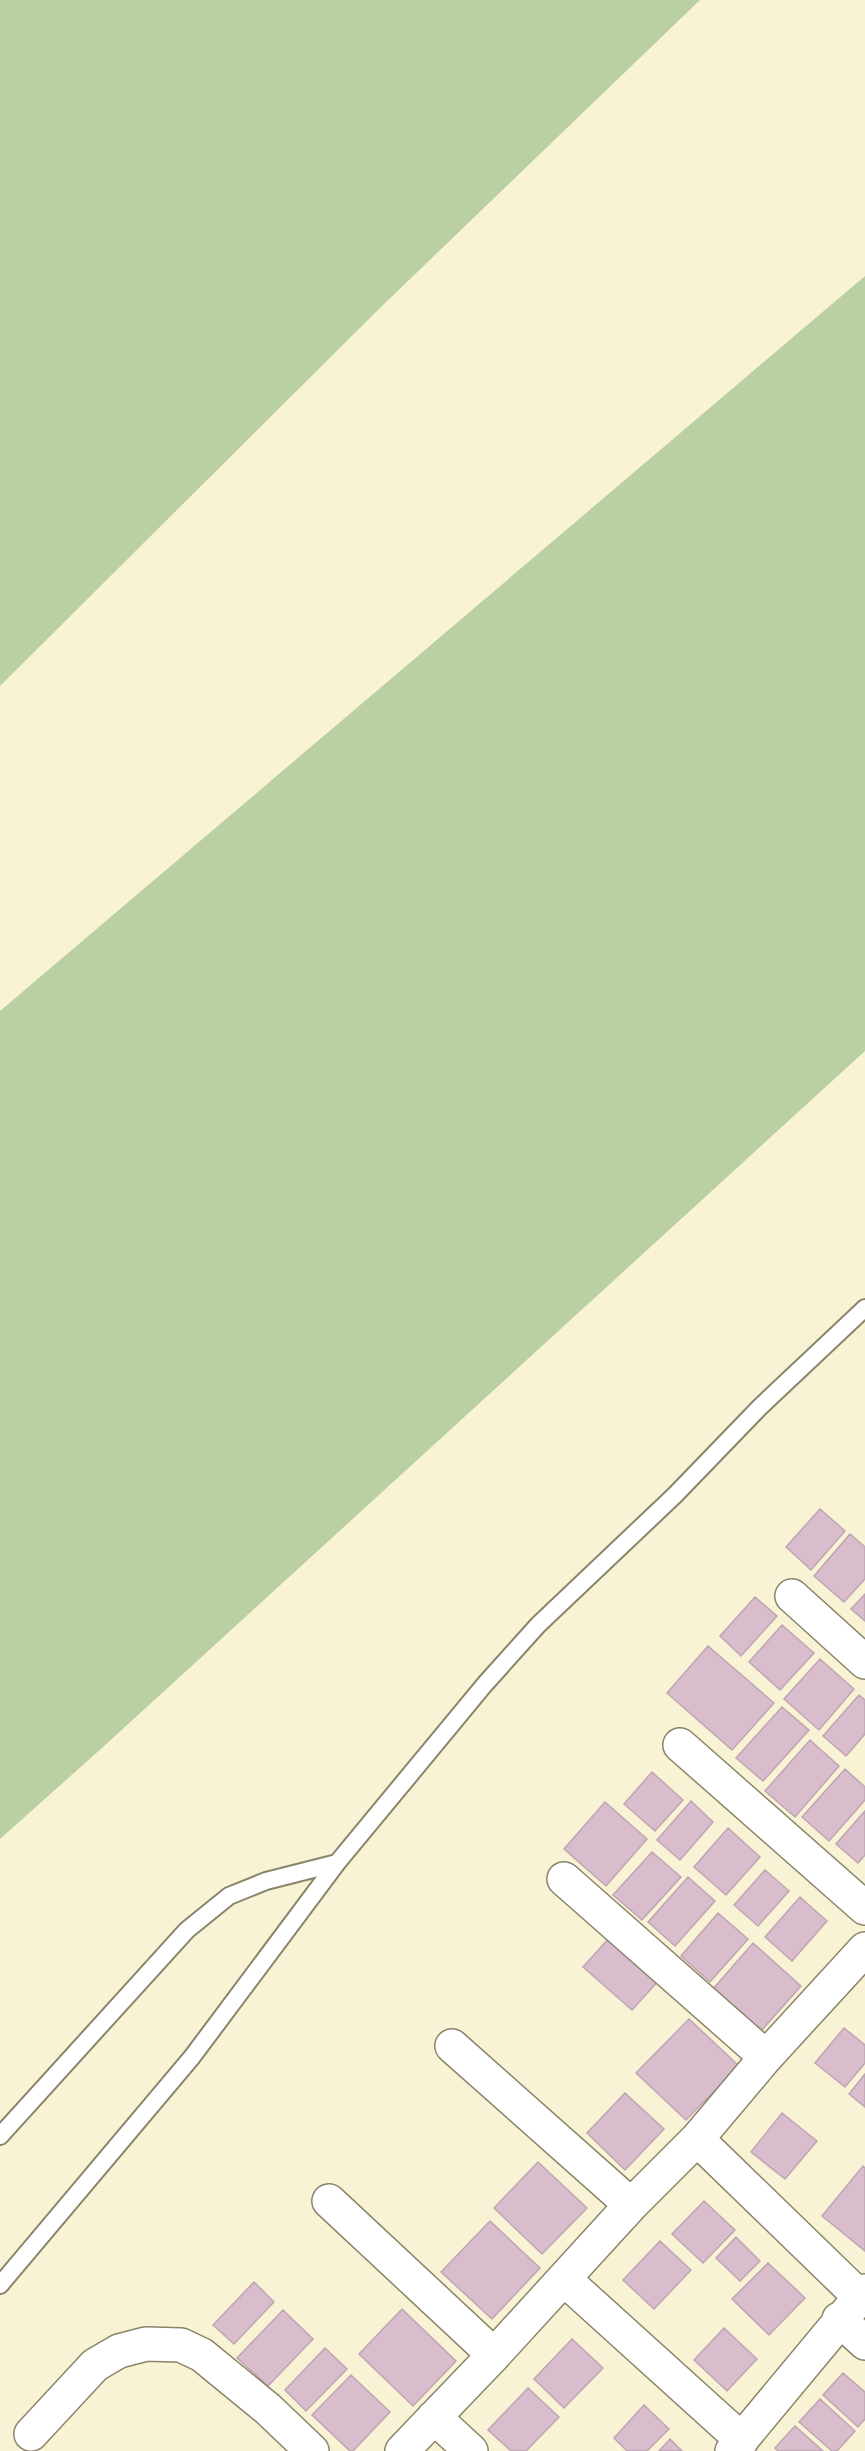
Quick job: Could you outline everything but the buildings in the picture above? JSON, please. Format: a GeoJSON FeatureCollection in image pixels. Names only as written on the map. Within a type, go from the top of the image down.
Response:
{"type":"FeatureCollection","features":[{"type":"Feature","properties":{"kind":"street"},"geometry":{"type":"LineString","coordinates":[[792,1596],[865,1662]]}},
{"type":"Feature","properties":{"kind":"street"},"geometry":{"type":"LineString","coordinates":[[680,1745],[865,1908]]}},
{"type":"Feature","properties":{"kind":"street"},"geometry":{"type":"LineString","coordinates":[[564,1879],[766,2057]]}},
{"type":"Feature","properties":{"kind":"street"},"geometry":{"type":"LineString","coordinates":[[402,2451],[494,2355],[631,2205],[697,2139],[766,2057],[858,1971]]}},
{"type":"Feature","properties":{"kind":"street"},"geometry":{"type":"LineString","coordinates":[[452,2046],[631,2205]]}},
{"type":"Feature","properties":{"kind":"street"},"geometry":{"type":"LineString","coordinates":[[697,2139],[855,2302],[865,2343]]}},
{"type":"Feature","properties":{"kind":"street"},"geometry":{"type":"LineString","coordinates":[[329,2202],[494,2355]]}},
{"type":"Feature","properties":{"kind":"street"},"geometry":{"type":"LineString","coordinates":[[564,2279],[737,2445],[855,2302]]}},
{"type":"Feature","properties":{"kind":"street"},"geometry":{"type":"LineString","coordinates":[[31,2434],[95,2365],[119,2351],[147,2344],[181,2345],[210,2361],[268,2409],[312,2451]]}},
{"type":"Feature","properties":{"kind":"street"},"geometry":{"type":"LineString","coordinates":[[434,2417],[471,2451]]}},
{"type":"Feature","properties":{"kind":"lane"},"geometry":{"type":"LineString","coordinates":[[0,2285],[192,2056],[337,1863],[485,1684],[538,1625],[675,1495],[760,1407],[865,1308]]}},
{"type":"Feature","properties":{"kind":"lane"},"geometry":{"type":"LineString","coordinates":[[0,2136],[187,1930],[229,1896],[266,1881],[337,1863]]}},
{"type":"Feature","properties":{"kind":"green space"},"geometry":{"type":"Polygon","coordinates":[[[0,0],[700,0],[383,305],[0,686],[0,0]]]}},
{"type":"Feature","properties":{"kind":"green space"},"geometry":{"type":"Polygon","coordinates":[[[865,276],[865,1051],[0,1839],[0,1011],[865,276]]]}}]}
